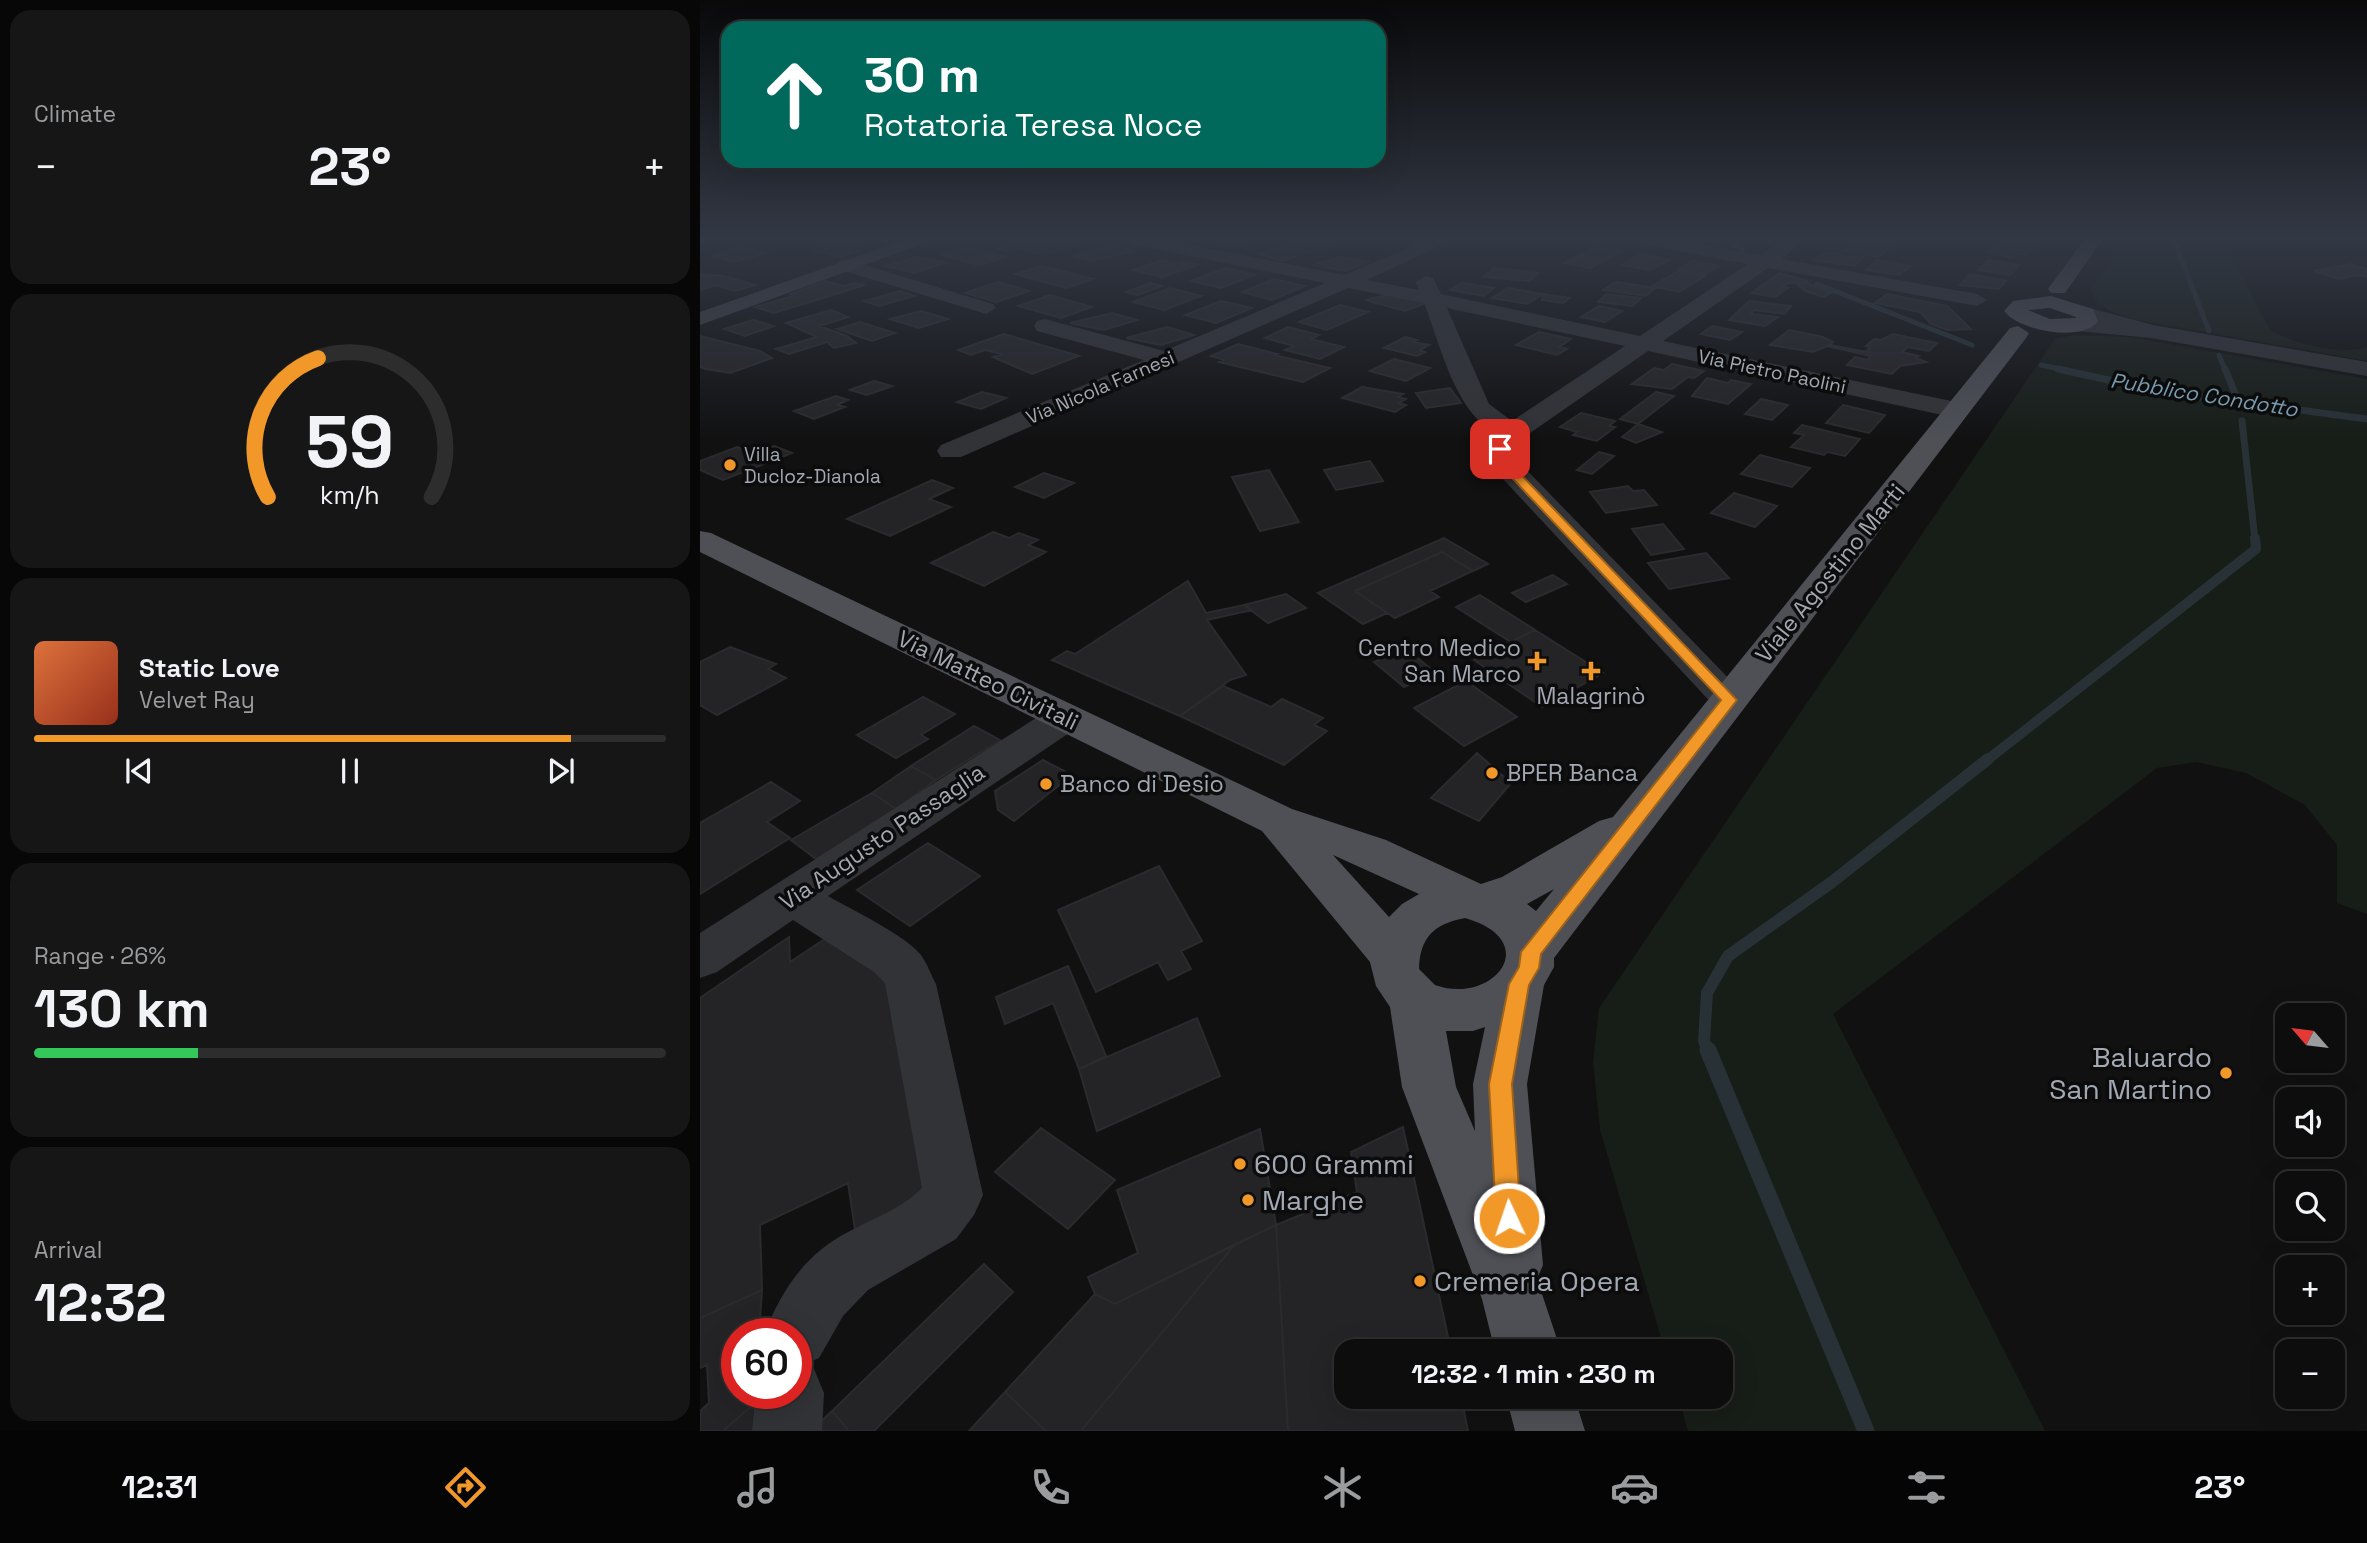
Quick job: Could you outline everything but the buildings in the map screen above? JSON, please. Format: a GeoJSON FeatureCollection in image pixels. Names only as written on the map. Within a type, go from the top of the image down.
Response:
{"type":"FeatureCollection","features":[{"type":"Feature","properties":{"kind":"main road","name":"Viale Agostino Marti"},"geometry":{"type":"LineString","coordinates":[[1525,968],[1730,700],[1903,482],[1956,410],[2021,313],[2031,307]]}},
{"type":"Feature","properties":{"kind":"main road"},"geometry":{"type":"LineString","coordinates":[[2021,313],[2045,307]]}},
{"type":"Feature","properties":{"kind":"main road"},"geometry":{"type":"LineString","coordinates":[[2064,307],[2076,318]]}},
{"type":"Feature","properties":{"kind":"main road"},"geometry":{"type":"LineString","coordinates":[[2069,307],[2076,318]]}},
{"type":"Feature","properties":{"kind":"main road"},"geometry":{"type":"LineString","coordinates":[[2021,313],[2076,318]]}},
{"type":"Feature","properties":{"kind":"main road","name":"Via Matteo Civitali"},"geometry":{"type":"LineString","coordinates":[[700,540],[1277,820],[1370,851],[1479,902]]}},
{"type":"Feature","properties":{"kind":"main road","name":"Viale Agostino Marti"},"geometry":{"type":"LineString","coordinates":[[1479,902],[1518,889],[1643,813]]}},
{"type":"Feature","properties":{"kind":"main road","name":"Via Matteo Civitali"},"geometry":{"type":"LineString","coordinates":[[1277,820],[1404,976]]}},
{"type":"Feature","properties":{"kind":"main road"},"geometry":{"type":"LineString","coordinates":[[1450,902],[1479,902],[1503,909],[1518,920],[1528,935],[1525,968],[1500,1084],[1521,1325],[1429,1087],[1404,976],[1398,939],[1416,917],[1450,902]]}},
{"type":"Feature","properties":{"kind":"main road"},"geometry":{"type":"LineString","coordinates":[[1404,976],[1434,1007],[1470,1010],[1503,999],[1525,968]]}},
{"type":"Feature","properties":{"kind":"main road"},"geometry":{"type":"LineString","coordinates":[[1544,1409],[1550,1431]]}},
{"type":"Feature","properties":{"kind":"street"},"geometry":{"type":"LineString","coordinates":[[700,319],[733,307]]}},
{"type":"Feature","properties":{"kind":"street"},"geometry":{"type":"LineString","coordinates":[[982,307],[986,308]]}},
{"type":"Feature","properties":{"kind":"street","name":"Via Nicola Farnesi"},"geometry":{"type":"LineString","coordinates":[[951,451],[1289,307]]}},
{"type":"Feature","properties":{"kind":"street"},"geometry":{"type":"LineString","coordinates":[[1437,307],[1478,407],[1493,422],[1514,432]]}},
{"type":"Feature","properties":{"kind":"street","name":"Via Pietro Paolini"},"geometry":{"type":"LineString","coordinates":[[1471,307],[1956,410]]}},
{"type":"Feature","properties":{"kind":"street"},"geometry":{"type":"LineString","coordinates":[[1697,307],[1514,432],[1500,449],[1501,460],[1730,700]]}},
{"type":"Feature","properties":{"kind":"street"},"geometry":{"type":"LineString","coordinates":[[2000,307],[2021,313]]}},
{"type":"Feature","properties":{"kind":"street"},"geometry":{"type":"LineString","coordinates":[[2076,318],[2367,369]]}},
{"type":"Feature","properties":{"kind":"street"},"geometry":{"type":"LineString","coordinates":[[1045,326],[1167,359]]}},
{"type":"Feature","properties":{"kind":"street","name":"Via Augusto Passaglia"},"geometry":{"type":"LineString","coordinates":[[700,958],[1064,718]]}},
{"type":"Feature","properties":{"kind":"street"},"geometry":{"type":"LineString","coordinates":[[792,897],[891,958],[903,969],[911,984],[953,1195],[937,1217],[857,1261],[830,1282],[810,1305],[804,1318]]}},
{"type":"Feature","properties":{"kind":"street"},"geometry":{"type":"LineString","coordinates":[[787,1431],[789,1409]]}},
{"type":"Feature","properties":{"kind":"shaded area"},"geometry":{"type":"Polygon","coordinates":[[[2104,307],[2258,307],[2271,331],[2318,347],[2343,350],[2367,347],[2367,361],[2137,320],[2104,307]]]}},
{"type":"Feature","properties":{"kind":"shaded area"},"geometry":{"type":"Polygon","coordinates":[[[2073,335],[2129,337],[2367,379],[2367,914],[2337,903],[2337,845],[2305,805],[2246,773],[2196,762],[2157,768],[1833,1014],[2045,1431],[1688,1431],[1682,1409],[1733,1409],[1733,1339],[1661,1339],[1600,1130],[1593,1062],[1599,1008],[2055,339],[2073,335]]]}},
{"type":"Feature","properties":{"kind":"waterway","name":"Pubblico Condotto"},"geometry":{"type":"LineString","coordinates":[[1875,307],[1972,345]]}},
{"type":"Feature","properties":{"kind":"waterway"},"geometry":{"type":"LineString","coordinates":[[2200,307],[2209,331]]}},
{"type":"Feature","properties":{"kind":"waterway"},"geometry":{"type":"LineString","coordinates":[[2219,355],[2225,370]]}},
{"type":"Feature","properties":{"kind":"waterway","name":"Pubblico Condotto"},"geometry":{"type":"LineString","coordinates":[[2041,365],[2065,370]]}},
{"type":"Feature","properties":{"kind":"waterway","name":"Pubblico Condotto"},"geometry":{"type":"LineString","coordinates":[[2058,369],[2163,392],[2367,419]]}},
{"type":"Feature","properties":{"kind":"waterway"},"geometry":{"type":"LineString","coordinates":[[2225,369],[2237,398]]}},
{"type":"Feature","properties":{"kind":"waterway"},"geometry":{"type":"LineString","coordinates":[[2242,421],[2255,540]]}},
{"type":"Feature","properties":{"kind":"waterway"},"geometry":{"type":"LineString","coordinates":[[1986,761],[2256,549],[2255,538]]}},
{"type":"Feature","properties":{"kind":"waterway"},"geometry":{"type":"LineString","coordinates":[[1708,1052],[1704,1041],[1707,993],[1728,956],[1832,882],[1988,759]]}},
{"type":"Feature","properties":{"kind":"waterway"},"geometry":{"type":"LineString","coordinates":[[1708,1050],[1866,1431]]}},
{"type":"Feature","properties":{"kind":"place","name":"Villa Ducloz-Dianola"},"geometry":{"type":"Point","coordinates":[730,465]}},
{"type":"Feature","properties":{"kind":"place","name":"Centro Medico San Marco"},"geometry":{"type":"Point","coordinates":[1537,661]}},
{"type":"Feature","properties":{"kind":"place","name":"Malagrinò"},"geometry":{"type":"Point","coordinates":[1591,671]}},
{"type":"Feature","properties":{"kind":"place","name":"BPER Banca"},"geometry":{"type":"Point","coordinates":[1492,773]}},
{"type":"Feature","properties":{"kind":"place","name":"Banco di Desio"},"geometry":{"type":"Point","coordinates":[1046,784]}},
{"type":"Feature","properties":{"kind":"place","name":"Baluardo San Martino"},"geometry":{"type":"Point","coordinates":[2226,1073]}},
{"type":"Feature","properties":{"kind":"place","name":"600 Grammi"},"geometry":{"type":"Point","coordinates":[1240,1164]}},
{"type":"Feature","properties":{"kind":"place","name":"Marghe"},"geometry":{"type":"Point","coordinates":[1248,1200]}},
{"type":"Feature","properties":{"kind":"place","name":"Cremeria Opera"},"geometry":{"type":"Point","coordinates":[1420,1281]}},
{"type":"Feature","properties":{"kind":"route"},"geometry":{"type":"LineString","coordinates":[[1500,449],[1501,460],[1730,700],[1531,952],[1529,968],[1519,984],[1500,1084],[1509,1218]]}}]}
